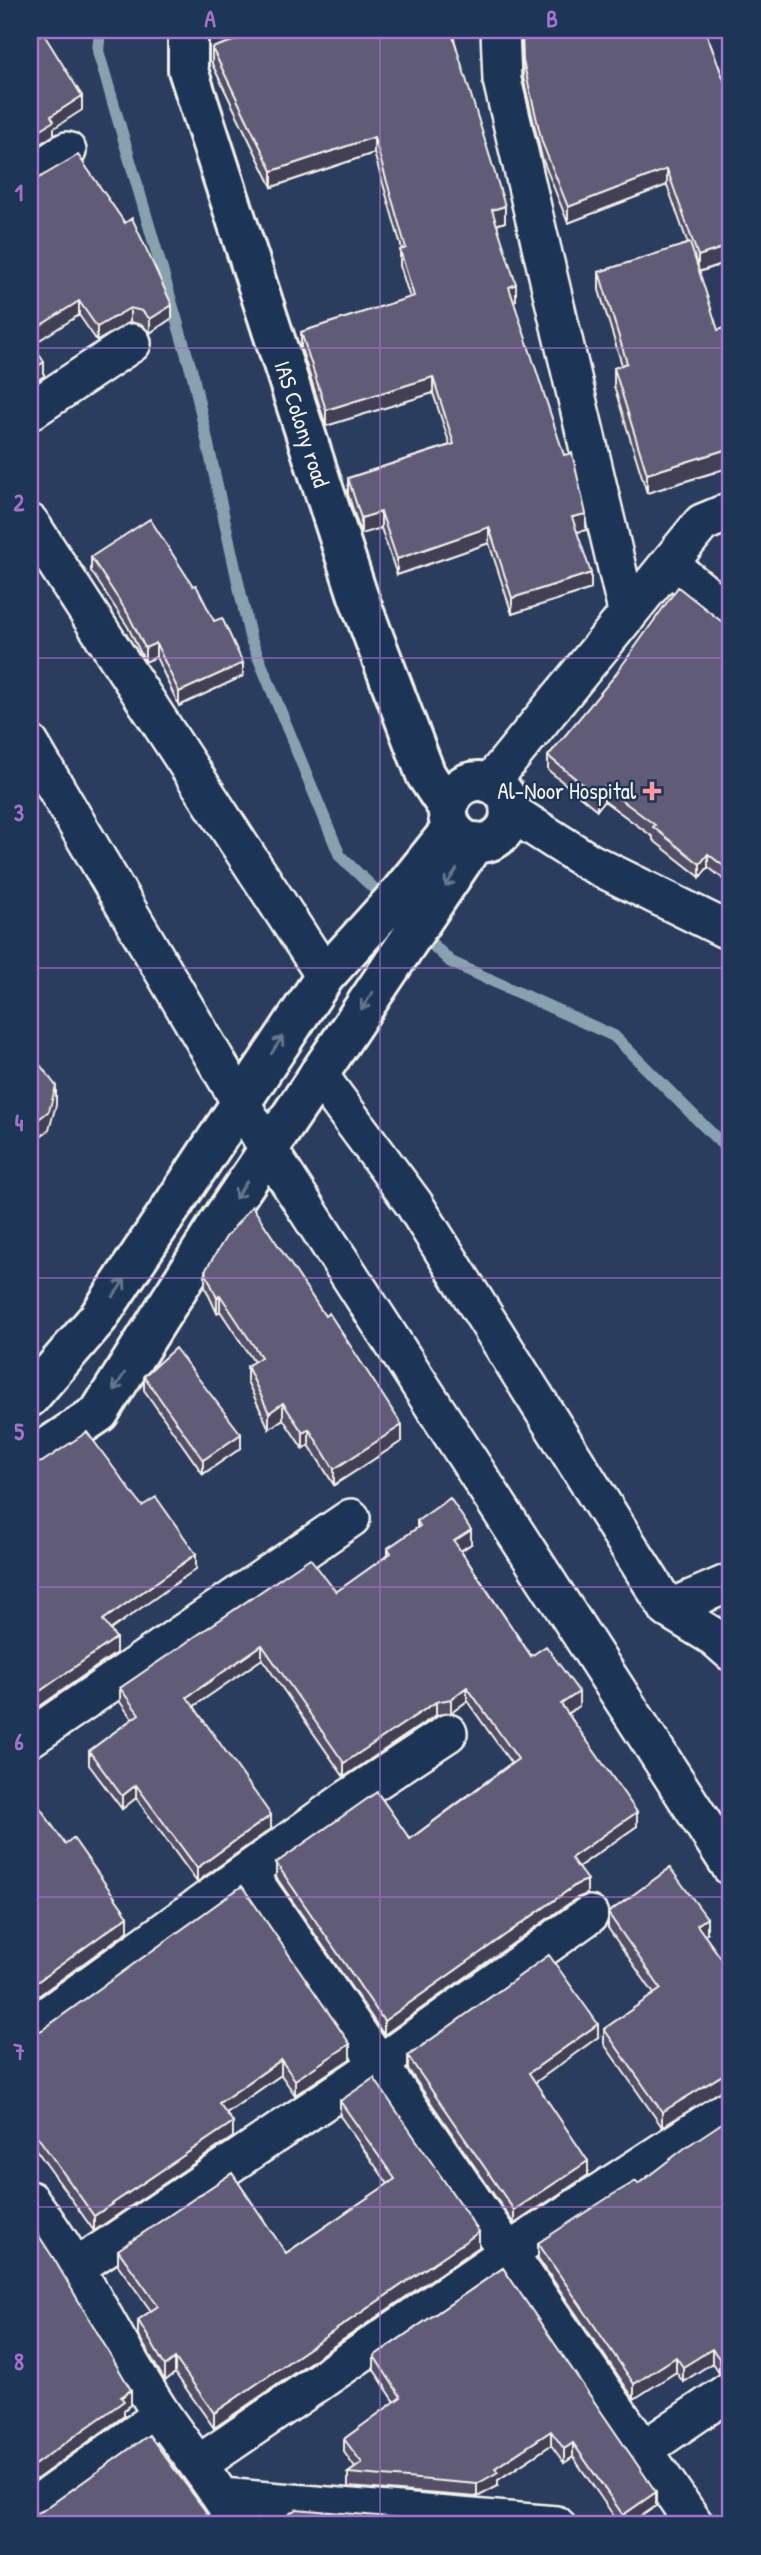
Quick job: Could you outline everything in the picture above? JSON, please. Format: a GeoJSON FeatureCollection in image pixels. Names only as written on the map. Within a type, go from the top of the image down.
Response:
{"type":"FeatureCollection","features":[{"type":"Feature","properties":{"kind":"street","name":"IAS Colony road"},"geometry":{"type":"LineString","coordinates":[[188,30],[188,70],[358,596],[426,775],[458,826]]}},
{"type":"Feature","properties":{"kind":"street"},"geometry":{"type":"LineString","coordinates":[[500,30],[502,80],[628,615]]}},
{"type":"Feature","properties":{"kind":"street"},"geometry":{"type":"LineString","coordinates":[[30,175],[67,151]]}},
{"type":"Feature","properties":{"kind":"street"},"geometry":{"type":"LineString","coordinates":[[30,411],[132,343]]}},
{"type":"Feature","properties":{"kind":"street"},"geometry":{"type":"LineString","coordinates":[[500,797],[628,615],[702,523],[731,511]]}},
{"type":"Feature","properties":{"kind":"street"},"geometry":{"type":"LineString","coordinates":[[30,523],[325,976]]}},
{"type":"Feature","properties":{"kind":"street"},"geometry":{"type":"LineString","coordinates":[[669,564],[731,615]]}},
{"type":"Feature","properties":{"kind":"street"},"geometry":{"type":"LineString","coordinates":[[30,744],[268,1149],[731,1867]]}},
{"type":"Feature","properties":{"kind":"street"},"geometry":{"type":"LineString","coordinates":[[500,797],[510,817],[499,836],[490,841],[458,826],[450,799],[463,785],[471,781],[500,797],[589,862],[731,932]]}},
{"type":"Feature","properties":{"kind":"street"},"geometry":{"type":"LineString","coordinates":[[30,1397],[98,1318],[325,976],[401,909],[458,826]]}},
{"type":"Feature","properties":{"kind":"street"},"geometry":{"type":"LineString","coordinates":[[30,1459],[99,1413],[268,1149],[406,945],[401,909]]}},
{"type":"Feature","properties":{"kind":"street"},"geometry":{"type":"LineString","coordinates":[[318,1074],[414,1204],[668,1609],[714,1637],[731,1652]]}},
{"type":"Feature","properties":{"kind":"street"},"geometry":{"type":"LineString","coordinates":[[30,1738],[351,1518]]}},
{"type":"Feature","properties":{"kind":"street"},"geometry":{"type":"LineString","coordinates":[[668,1609],[731,1582]]}},
{"type":"Feature","properties":{"kind":"street"},"geometry":{"type":"LineString","coordinates":[[30,2028],[345,1801],[448,1732]]}},
{"type":"Feature","properties":{"kind":"street"},"geometry":{"type":"LineString","coordinates":[[248,1873],[377,2065],[695,2525]]}},
{"type":"Feature","properties":{"kind":"street"},"geometry":{"type":"LineString","coordinates":[[77,2267],[377,2065],[589,1915]]}},
{"type":"Feature","properties":{"kind":"street"},"geometry":{"type":"LineString","coordinates":[[199,2464],[507,2253],[731,2107]]}},
{"type":"Feature","properties":{"kind":"street"},"geometry":{"type":"LineString","coordinates":[[36,2220],[77,2267],[162,2415],[230,2511],[556,2525]]}},
{"type":"Feature","properties":{"kind":"street"},"geometry":{"type":"LineString","coordinates":[[643,2450],[731,2390]]}},
{"type":"Feature","properties":{"kind":"street"},"geometry":{"type":"LineString","coordinates":[[30,2509],[162,2415]]}},
{"type":"Feature","properties":{"kind":"building"},"geometry":{"type":"Polygon","coordinates":[[[266,30],[451,30],[505,206],[492,210],[516,284],[509,287],[564,455],[572,453],[586,514],[572,517],[591,573],[512,598],[489,527],[397,559],[381,512],[361,518],[348,478],[454,444],[433,377],[326,410],[301,332],[414,296],[400,250],[406,248],[374,137],[272,171],[212,48],[266,30]]]}},
{"type":"Feature","properties":{"kind":"building"},"geometry":{"type":"Polygon","coordinates":[[[522,30],[705,30],[731,96],[731,245],[698,256],[667,169],[568,207],[542,142],[523,61],[522,30]]]}},
{"type":"Feature","properties":{"kind":"building"},"geometry":{"type":"Polygon","coordinates":[[[43,33],[82,96],[51,116],[54,121],[30,136],[30,36],[33,40],[43,33]]]}},
{"type":"Feature","properties":{"kind":"building"},"geometry":{"type":"Polygon","coordinates":[[[78,155],[125,223],[132,218],[172,305],[150,319],[142,311],[130,308],[97,327],[79,301],[30,332],[30,182],[78,155]]]}},
{"type":"Feature","properties":{"kind":"building"},"geometry":{"type":"Polygon","coordinates":[[[690,243],[718,330],[731,326],[731,448],[647,474],[614,368],[627,363],[599,272],[690,243]]]}},
{"type":"Feature","properties":{"kind":"building"},"geometry":{"type":"Polygon","coordinates":[[[30,340],[44,362],[30,371],[30,340]]]}},
{"type":"Feature","properties":{"kind":"building"},"geometry":{"type":"Polygon","coordinates":[[[150,519],[193,586],[196,585],[214,621],[222,618],[243,663],[179,692],[156,643],[145,648],[128,614],[91,557],[150,519]]]}},
{"type":"Feature","properties":{"kind":"building"},"geometry":{"type":"Polygon","coordinates":[[[678,587],[731,629],[731,872],[708,854],[700,864],[653,827],[655,825],[604,787],[597,796],[548,756],[613,678],[678,587]]]}},
{"type":"Feature","properties":{"kind":"building"},"geometry":{"type":"Polygon","coordinates":[[[30,1061],[37,1061],[56,1086],[49,1111],[30,1126],[30,1061]]]}},
{"type":"Feature","properties":{"kind":"building"},"geometry":{"type":"Polygon","coordinates":[[[252,1206],[325,1316],[329,1313],[402,1425],[334,1469],[309,1429],[303,1433],[283,1403],[269,1413],[247,1366],[261,1357],[220,1295],[217,1298],[205,1271],[226,1237],[252,1206]]]}},
{"type":"Feature","properties":{"kind":"building"},"geometry":{"type":"Polygon","coordinates":[[[175,1348],[241,1434],[203,1460],[144,1376],[175,1348]]]}},
{"type":"Feature","properties":{"kind":"building"},"geometry":{"type":"Polygon","coordinates":[[[87,1432],[142,1506],[156,1497],[196,1554],[103,1620],[116,1638],[30,1698],[30,1464],[42,1462],[87,1432]]]}},
{"type":"Feature","properties":{"kind":"building"},"geometry":{"type":"Polygon","coordinates":[[[450,1498],[471,1530],[454,1541],[531,1656],[546,1646],[579,1692],[561,1704],[637,1812],[571,1858],[587,1880],[577,1884],[384,2021],[276,1863],[377,1792],[410,1839],[518,1759],[467,1687],[451,1699],[436,1702],[344,1763],[262,1645],[187,1697],[271,1815],[197,1868],[136,1785],[122,1796],[89,1751],[139,1714],[120,1688],[310,1558],[336,1592],[391,1553],[388,1548],[420,1526],[417,1521],[450,1498]]]}},
{"type":"Feature","properties":{"kind":"building"},"geometry":{"type":"Polygon","coordinates":[[[30,1793],[65,1844],[73,1838],[128,1916],[30,1987],[30,1793]]]}},
{"type":"Feature","properties":{"kind":"building"},"geometry":{"type":"Polygon","coordinates":[[[670,1868],[707,1918],[697,1925],[731,1972],[731,2072],[662,2112],[604,2029],[661,1989],[608,1913],[670,1868]]]}},
{"type":"Feature","properties":{"kind":"building"},"geometry":{"type":"Polygon","coordinates":[[[242,1886],[350,2044],[295,2080],[281,2060],[219,2103],[233,2122],[94,2216],[30,2126],[30,2034],[42,2030],[242,1886]]]}},
{"type":"Feature","properties":{"kind":"building"},"geometry":{"type":"Polygon","coordinates":[[[549,1955],[598,2024],[529,2073],[588,2161],[514,2210],[408,2056],[549,1955]]]}},
{"type":"Feature","properties":{"kind":"building"},"geometry":{"type":"Polygon","coordinates":[[[374,2078],[479,2232],[214,2413],[175,2358],[165,2366],[138,2320],[158,2306],[118,2250],[232,2173],[286,2253],[395,2179],[340,2101],[374,2078]]]}},
{"type":"Feature","properties":{"kind":"building"},"geometry":{"type":"Polygon","coordinates":[[[731,2117],[731,2354],[719,2358],[712,2349],[683,2367],[676,2357],[634,2384],[538,2243],[612,2195],[636,2181],[638,2184],[731,2117]]]}},
{"type":"Feature","properties":{"kind":"building"},"geometry":{"type":"Polygon","coordinates":[[[30,2222],[131,2390],[121,2397],[124,2401],[30,2468],[30,2222]]]}},
{"type":"Feature","properties":{"kind":"building"},"geometry":{"type":"Polygon","coordinates":[[[503,2268],[656,2492],[623,2515],[573,2443],[564,2449],[551,2431],[495,2468],[498,2472],[477,2484],[348,2473],[362,2463],[344,2439],[401,2397],[374,2356],[503,2268]]]}},
{"type":"Feature","properties":{"kind":"building"},"geometry":{"type":"Polygon","coordinates":[[[149,2435],[216,2525],[30,2525],[30,2515],[42,2511],[149,2435]]]}},
{"type":"Feature","properties":{"kind":"building"},"geometry":{"type":"Polygon","coordinates":[[[296,2509],[412,2519],[402,2525],[274,2525],[296,2509]]]}},
{"type":"Feature","properties":{"kind":"building"},"geometry":{"type":"Polygon","coordinates":[[[575,2519],[626,2523],[626,2525],[569,2525],[575,2519]]]}},
{"type":"Feature","properties":{"kind":"waterway"},"geometry":{"type":"LineString","coordinates":[[100,30],[98,51],[193,376],[250,637],[340,856],[388,902]]}},
{"type":"Feature","properties":{"kind":"waterway"},"geometry":{"type":"LineString","coordinates":[[419,932],[451,962],[614,1036],[731,1153]]}},
{"type":"Feature","properties":{"kind":"place","name":"Al-Noor Hospital"},"geometry":{"type":"Point","coordinates":[652,791]}}]}
